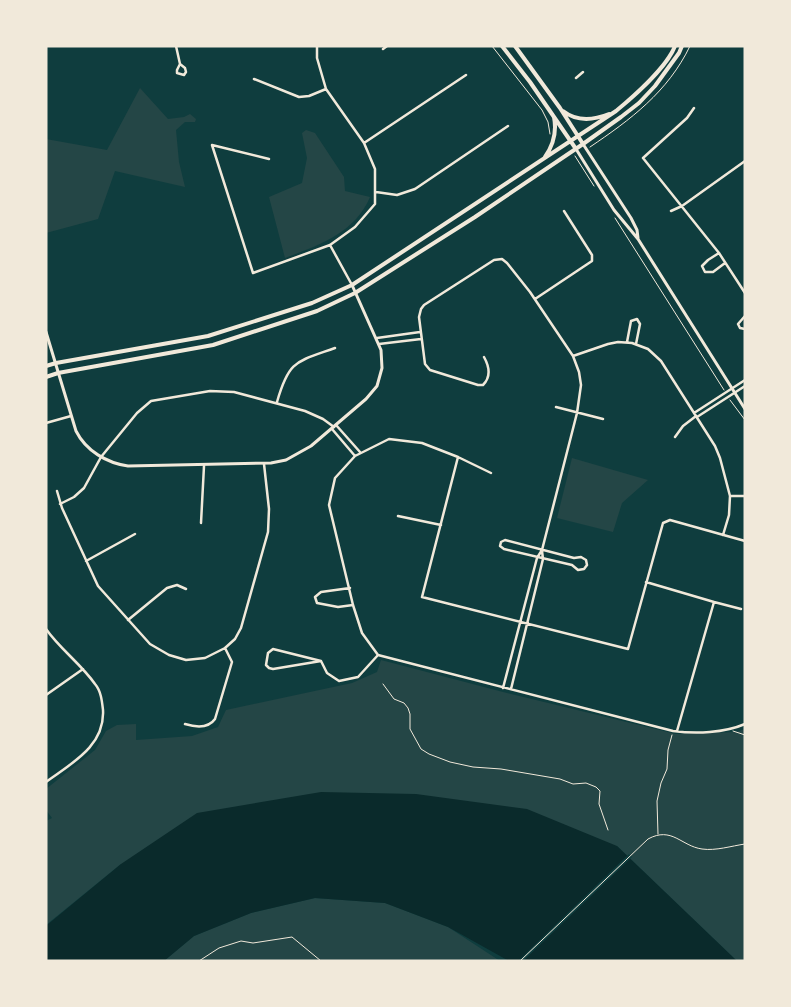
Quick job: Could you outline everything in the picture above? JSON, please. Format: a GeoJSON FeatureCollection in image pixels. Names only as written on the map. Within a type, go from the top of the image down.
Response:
{"type":"FeatureCollection","features":[{"type":"Feature","properties":{"kind":"main road"},"geometry":{"type":"LineString","coordinates":[[515,46],[560,108],[583,144]]}},
{"type":"Feature","properties":{"kind":"main road"},"geometry":{"type":"LineString","coordinates":[[46,366],[208,336],[312,303],[352,286],[616,111],[652,77],[675,46]]}},
{"type":"Feature","properties":{"kind":"main road"},"geometry":{"type":"LineString","coordinates":[[46,377],[58,373],[212,345],[317,311],[355,293],[475,217],[576,149],[639,103],[655,86],[682,46]]}},
{"type":"Feature","properties":{"kind":"main road"},"geometry":{"type":"LineString","coordinates":[[505,47],[576,149]]}},
{"type":"Feature","properties":{"kind":"main road"},"geometry":{"type":"LineString","coordinates":[[560,108],[566,114],[580,119],[598,118],[616,111]]}},
{"type":"Feature","properties":{"kind":"main road"},"geometry":{"type":"LineString","coordinates":[[544,158],[552,147],[555,135],[553,114]]}},
{"type":"Feature","properties":{"kind":"street"},"geometry":{"type":"LineString","coordinates":[[176,46],[180,64]]}},
{"type":"Feature","properties":{"kind":"street"},"geometry":{"type":"LineString","coordinates":[[269,159],[212,145],[253,273],[330,245],[355,227],[368,214],[374,204],[376,192],[375,169],[364,143],[326,89],[317,58],[318,46]]}},
{"type":"Feature","properties":{"kind":"street"},"geometry":{"type":"LineString","coordinates":[[383,49],[387,46]]}},
{"type":"Feature","properties":{"kind":"street"},"geometry":{"type":"LineString","coordinates":[[576,78],[583,72]]}},
{"type":"Feature","properties":{"kind":"street"},"geometry":{"type":"LineString","coordinates":[[364,143],[466,75]]}},
{"type":"Feature","properties":{"kind":"street"},"geometry":{"type":"LineString","coordinates":[[254,79],[299,97],[309,96],[326,89]]}},
{"type":"Feature","properties":{"kind":"street"},"geometry":{"type":"LineString","coordinates":[[694,108],[687,118],[644,158],[719,253],[745,293]]}},
{"type":"Feature","properties":{"kind":"street"},"geometry":{"type":"LineString","coordinates":[[376,192],[396,195],[414,189],[508,126]]}},
{"type":"Feature","properties":{"kind":"street"},"geometry":{"type":"LineString","coordinates":[[583,144],[631,218],[637,230],[638,239]]}},
{"type":"Feature","properties":{"kind":"street"},"geometry":{"type":"LineString","coordinates":[[576,149],[614,210],[638,239],[745,409]]}},
{"type":"Feature","properties":{"kind":"street"},"geometry":{"type":"LineString","coordinates":[[671,212],[745,161]]}},
{"type":"Feature","properties":{"kind":"street"},"geometry":{"type":"LineString","coordinates":[[535,299],[588,265],[592,259],[592,255],[564,211]]}},
{"type":"Feature","properties":{"kind":"street"},"geometry":{"type":"LineString","coordinates":[[46,332],[76,431],[84,443],[101,457],[114,463],[128,466],[264,464],[286,460],[311,446],[366,399],[377,386],[381,376],[383,362],[380,344],[330,245]]}},
{"type":"Feature","properties":{"kind":"street"},"geometry":{"type":"LineString","coordinates":[[719,253],[702,266],[705,272],[713,272],[726,263]]}},
{"type":"Feature","properties":{"kind":"street"},"geometry":{"type":"LineString","coordinates":[[484,357],[490,371],[485,383],[478,385],[432,372],[424,364],[419,313],[422,306],[497,259],[502,259],[507,262],[535,299],[573,356],[579,372],[581,385],[577,413],[542,550],[537,558],[503,688]]}},
{"type":"Feature","properties":{"kind":"street"},"geometry":{"type":"LineString","coordinates":[[740,286],[745,282]]}},
{"type":"Feature","properties":{"kind":"street"},"geometry":{"type":"LineString","coordinates":[[745,316],[738,324],[740,328],[745,329]]}},
{"type":"Feature","properties":{"kind":"street"},"geometry":{"type":"LineString","coordinates":[[627,342],[631,321],[637,319],[640,324],[636,344]]}},
{"type":"Feature","properties":{"kind":"street"},"geometry":{"type":"LineString","coordinates":[[377,338],[420,332]]}},
{"type":"Feature","properties":{"kind":"street"},"geometry":{"type":"LineString","coordinates":[[380,344],[421,339]]}},
{"type":"Feature","properties":{"kind":"street"},"geometry":{"type":"LineString","coordinates":[[573,356],[608,344],[627,342],[648,349],[657,357],[696,415],[718,453],[730,496],[729,515],[724,535]]}},
{"type":"Feature","properties":{"kind":"street"},"geometry":{"type":"LineString","coordinates":[[277,403],[285,377],[294,366],[306,358],[335,348]]}},
{"type":"Feature","properties":{"kind":"street"},"geometry":{"type":"LineString","coordinates":[[676,436],[683,426],[696,415],[731,388],[745,380]]}},
{"type":"Feature","properties":{"kind":"street"},"geometry":{"type":"LineString","coordinates":[[696,415],[745,386]]}},
{"type":"Feature","properties":{"kind":"street"},"geometry":{"type":"LineString","coordinates":[[60,504],[74,497],[84,488],[101,457],[137,412],[151,401],[210,391],[243,393],[311,413],[334,427],[360,452]]}},
{"type":"Feature","properties":{"kind":"street"},"geometry":{"type":"LineString","coordinates":[[556,407],[603,419]]}},
{"type":"Feature","properties":{"kind":"street"},"geometry":{"type":"LineString","coordinates":[[46,423],[71,416]]}},
{"type":"Feature","properties":{"kind":"street"},"geometry":{"type":"LineString","coordinates":[[334,427],[355,456]]}},
{"type":"Feature","properties":{"kind":"street"},"geometry":{"type":"LineString","coordinates":[[490,472],[422,443],[389,439],[360,452],[336,478],[330,506],[362,633],[378,654],[510,690],[675,731],[705,732],[731,729],[745,724]]}},
{"type":"Feature","properties":{"kind":"street"},"geometry":{"type":"LineString","coordinates":[[458,457],[422,598],[628,649],[661,529],[665,521],[670,520],[745,541]]}},
{"type":"Feature","properties":{"kind":"street"},"geometry":{"type":"LineString","coordinates":[[57,491],[60,504],[101,591],[155,648],[177,658],[195,660],[225,648],[235,639],[241,628],[266,541],[269,509],[264,464]]}},
{"type":"Feature","properties":{"kind":"street"},"geometry":{"type":"LineString","coordinates":[[201,524],[204,466]]}},
{"type":"Feature","properties":{"kind":"street"},"geometry":{"type":"LineString","coordinates":[[730,496],[745,496]]}},
{"type":"Feature","properties":{"kind":"street"},"geometry":{"type":"LineString","coordinates":[[398,516],[440,525]]}},
{"type":"Feature","properties":{"kind":"street"},"geometry":{"type":"LineString","coordinates":[[86,561],[135,534]]}},
{"type":"Feature","properties":{"kind":"street"},"geometry":{"type":"LineString","coordinates":[[505,540],[542,550],[574,558],[581,557],[586,560],[587,565],[584,569],[578,570],[572,565],[504,550],[500,546],[501,542],[505,540]]}},
{"type":"Feature","properties":{"kind":"street"},"geometry":{"type":"LineString","coordinates":[[510,690],[543,560],[542,550]]}},
{"type":"Feature","properties":{"kind":"street"},"geometry":{"type":"LineString","coordinates":[[646,582],[741,609]]}},
{"type":"Feature","properties":{"kind":"street"},"geometry":{"type":"LineString","coordinates":[[128,620],[167,588],[177,585],[186,589]]}},
{"type":"Feature","properties":{"kind":"street"},"geometry":{"type":"LineString","coordinates":[[350,588],[321,592],[315,597],[317,603],[338,607],[354,605]]}},
{"type":"Feature","properties":{"kind":"street"},"geometry":{"type":"LineString","coordinates":[[675,731],[714,602]]}},
{"type":"Feature","properties":{"kind":"street"},"geometry":{"type":"LineString","coordinates":[[46,629],[95,683],[100,694],[103,713],[102,727],[90,748],[46,782]]}},
{"type":"Feature","properties":{"kind":"street"},"geometry":{"type":"LineString","coordinates":[[185,724],[206,726],[212,724],[215,719],[231,666],[231,659],[225,648]]}},
{"type":"Feature","properties":{"kind":"street"},"geometry":{"type":"LineString","coordinates":[[321,661],[273,669],[266,665],[268,652],[273,649],[321,661],[327,672],[339,681],[358,677],[378,654]]}},
{"type":"Feature","properties":{"kind":"street"},"geometry":{"type":"LineString","coordinates":[[46,695],[83,669]]}},
{"type":"Feature","properties":{"kind":"path"},"geometry":{"type":"LineString","coordinates":[[492,46],[542,110],[548,122],[550,134]]}},
{"type":"Feature","properties":{"kind":"path"},"geometry":{"type":"LineString","coordinates":[[575,156],[594,187]]}},
{"type":"Feature","properties":{"kind":"path"},"geometry":{"type":"LineString","coordinates":[[614,218],[726,392]]}},
{"type":"Feature","properties":{"kind":"path"},"geometry":{"type":"LineString","coordinates":[[729,397],[745,420]]}},
{"type":"Feature","properties":{"kind":"path"},"geometry":{"type":"LineString","coordinates":[[383,684],[394,699],[404,702],[408,708],[410,728],[420,750],[450,762],[473,767],[501,769],[560,779],[573,784],[586,783],[596,787],[600,791],[599,804],[608,830]]}},
{"type":"Feature","properties":{"kind":"path"},"geometry":{"type":"LineString","coordinates":[[731,729],[734,733],[745,735]]}},
{"type":"Feature","properties":{"kind":"path"},"geometry":{"type":"LineString","coordinates":[[658,835],[657,801],[661,784],[668,769],[668,750],[675,731]]}},
{"type":"Feature","properties":{"kind":"path"},"geometry":{"type":"LineString","coordinates":[[520,961],[648,839],[658,835],[679,838],[696,848],[705,850],[745,844]]}},
{"type":"Feature","properties":{"kind":"path"},"geometry":{"type":"LineString","coordinates":[[199,961],[219,948],[242,941],[253,942],[292,937],[321,961]]}},
{"type":"Feature","properties":{"kind":"shaded area"},"geometry":{"type":"Polygon","coordinates":[[[140,88],[168,119],[184,117],[190,114],[196,119],[195,122],[185,122],[176,130],[179,162],[185,187],[115,171],[98,219],[46,233],[46,139],[107,150],[140,88]]]}},
{"type":"Feature","properties":{"kind":"shaded area"},"geometry":{"type":"Polygon","coordinates":[[[306,130],[315,133],[344,177],[345,191],[370,197],[355,220],[345,229],[311,248],[285,258],[269,197],[302,183],[307,158],[302,133],[306,130]]]}},
{"type":"Feature","properties":{"kind":"shaded area"},"geometry":{"type":"Polygon","coordinates":[[[572,458],[648,480],[622,503],[613,532],[557,518],[572,458]]]}},
{"type":"Feature","properties":{"kind":"shaded area"},"geometry":{"type":"Polygon","coordinates":[[[381,660],[676,734],[736,732],[745,729],[745,961],[737,961],[617,846],[121,864],[46,925],[46,821],[52,818],[46,810],[46,789],[95,750],[106,731],[117,725],[136,724],[136,740],[192,736],[218,727],[226,710],[352,683],[377,672],[381,660]]]}},
{"type":"Feature","properties":{"kind":"shaded area"},"geometry":{"type":"Polygon","coordinates":[[[321,792],[416,794],[527,809],[617,846],[737,961],[509,961],[448,927],[385,903],[315,898],[251,913],[194,936],[164,961],[46,961],[47,925],[121,864],[197,813],[321,792]]]}},
{"type":"Feature","properties":{"kind":"shaded area"},"geometry":{"type":"Polygon","coordinates":[[[315,898],[385,903],[448,927],[500,961],[164,961],[194,936],[251,913],[315,898]]]}},
{"type":"Feature","properties":{"kind":"pier"},"geometry":{"type":"Polygon","coordinates":[[[629,854],[632,857],[523,961],[518,961],[629,854]]]}}]}
